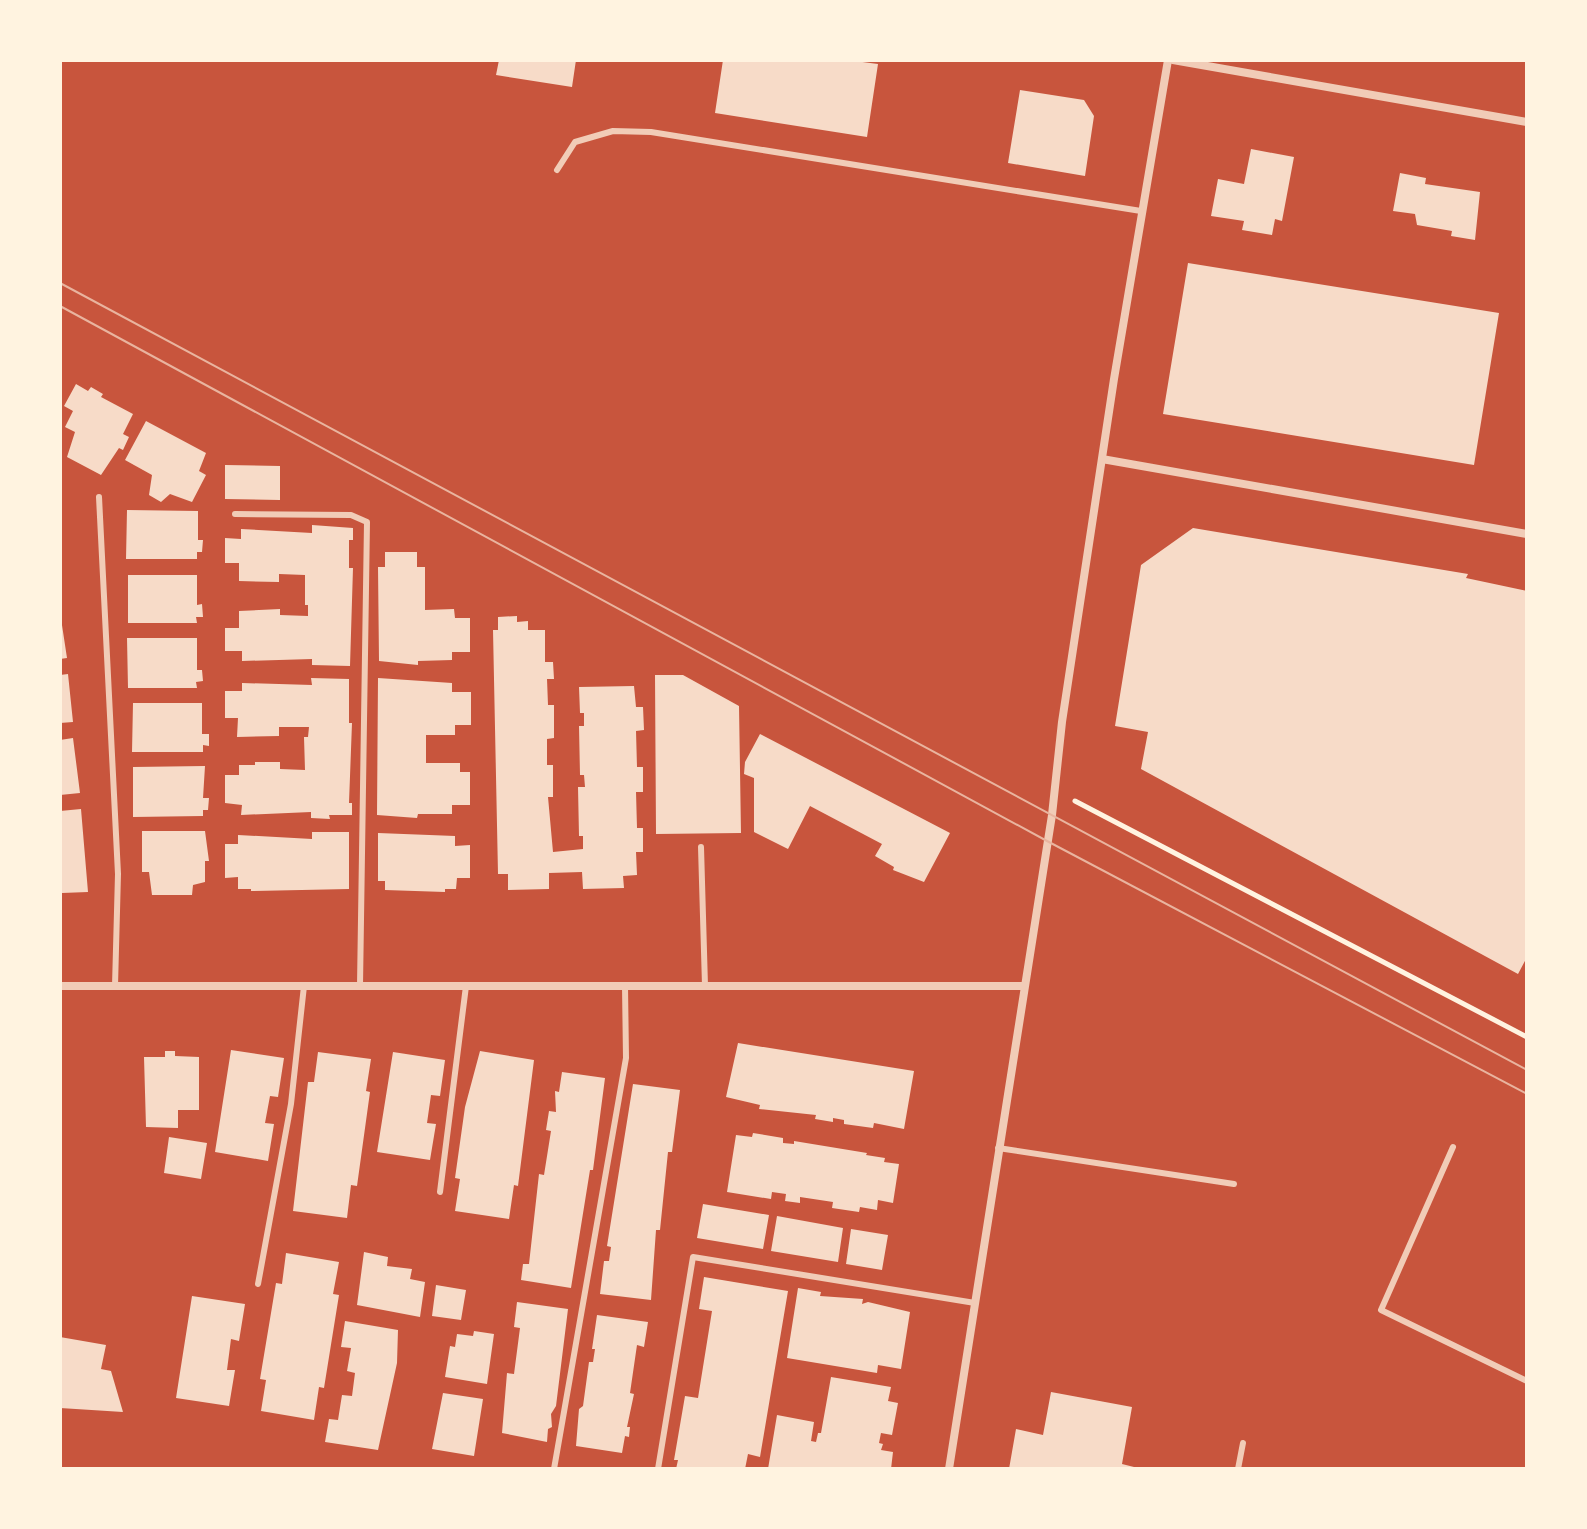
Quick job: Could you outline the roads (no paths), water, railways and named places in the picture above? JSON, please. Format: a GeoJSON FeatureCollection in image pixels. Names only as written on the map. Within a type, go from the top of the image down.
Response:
{"type":"FeatureCollection","features":[{"type":"Feature","properties":{"kind":"street"},"geometry":{"type":"LineString","coordinates":[[949,1469],[1052,815],[1062,722],[1102,459],[1141,211],[1170,60],[1527,122]]}},
{"type":"Feature","properties":{"kind":"street"},"geometry":{"type":"LineString","coordinates":[[1102,459],[1527,534]]}},
{"type":"Feature","properties":{"kind":"street"},"geometry":{"type":"LineString","coordinates":[[60,986],[1024,986]]}},
{"type":"Feature","properties":{"kind":"lane"},"geometry":{"type":"LineString","coordinates":[[557,170],[575,142],[613,131],[651,132],[1141,211]]}},
{"type":"Feature","properties":{"kind":"lane"},"geometry":{"type":"LineString","coordinates":[[99,497],[118,874],[115,986]]}},
{"type":"Feature","properties":{"kind":"lane"},"geometry":{"type":"LineString","coordinates":[[235,514],[351,515],[367,522],[365,866],[360,986]]}},
{"type":"Feature","properties":{"kind":"lane"},"geometry":{"type":"LineString","coordinates":[[701,847],[705,986]]}},
{"type":"Feature","properties":{"kind":"lane"},"geometry":{"type":"LineString","coordinates":[[258,1284],[291,1104],[304,986]]}},
{"type":"Feature","properties":{"kind":"lane"},"geometry":{"type":"LineString","coordinates":[[440,1192],[466,986]]}},
{"type":"Feature","properties":{"kind":"lane"},"geometry":{"type":"LineString","coordinates":[[554,1469],[626,1058],[625,986]]}},
{"type":"Feature","properties":{"kind":"lane"},"geometry":{"type":"LineString","coordinates":[[1453,1147],[1381,1310],[1527,1381]]}},
{"type":"Feature","properties":{"kind":"lane"},"geometry":{"type":"LineString","coordinates":[[998,1148],[1234,1184]]}},
{"type":"Feature","properties":{"kind":"lane"},"geometry":{"type":"LineString","coordinates":[[658,1469],[693,1257],[975,1303]]}},
{"type":"Feature","properties":{"kind":"lane"},"geometry":{"type":"LineString","coordinates":[[1238,1469],[1243,1443]]}},
{"type":"Feature","properties":{"kind":"tram line"},"geometry":{"type":"LineString","coordinates":[[60,283],[1527,1070]]}},
{"type":"Feature","properties":{"kind":"tram line"},"geometry":{"type":"LineString","coordinates":[[60,306],[1047,841],[1527,1094]]}}]}
